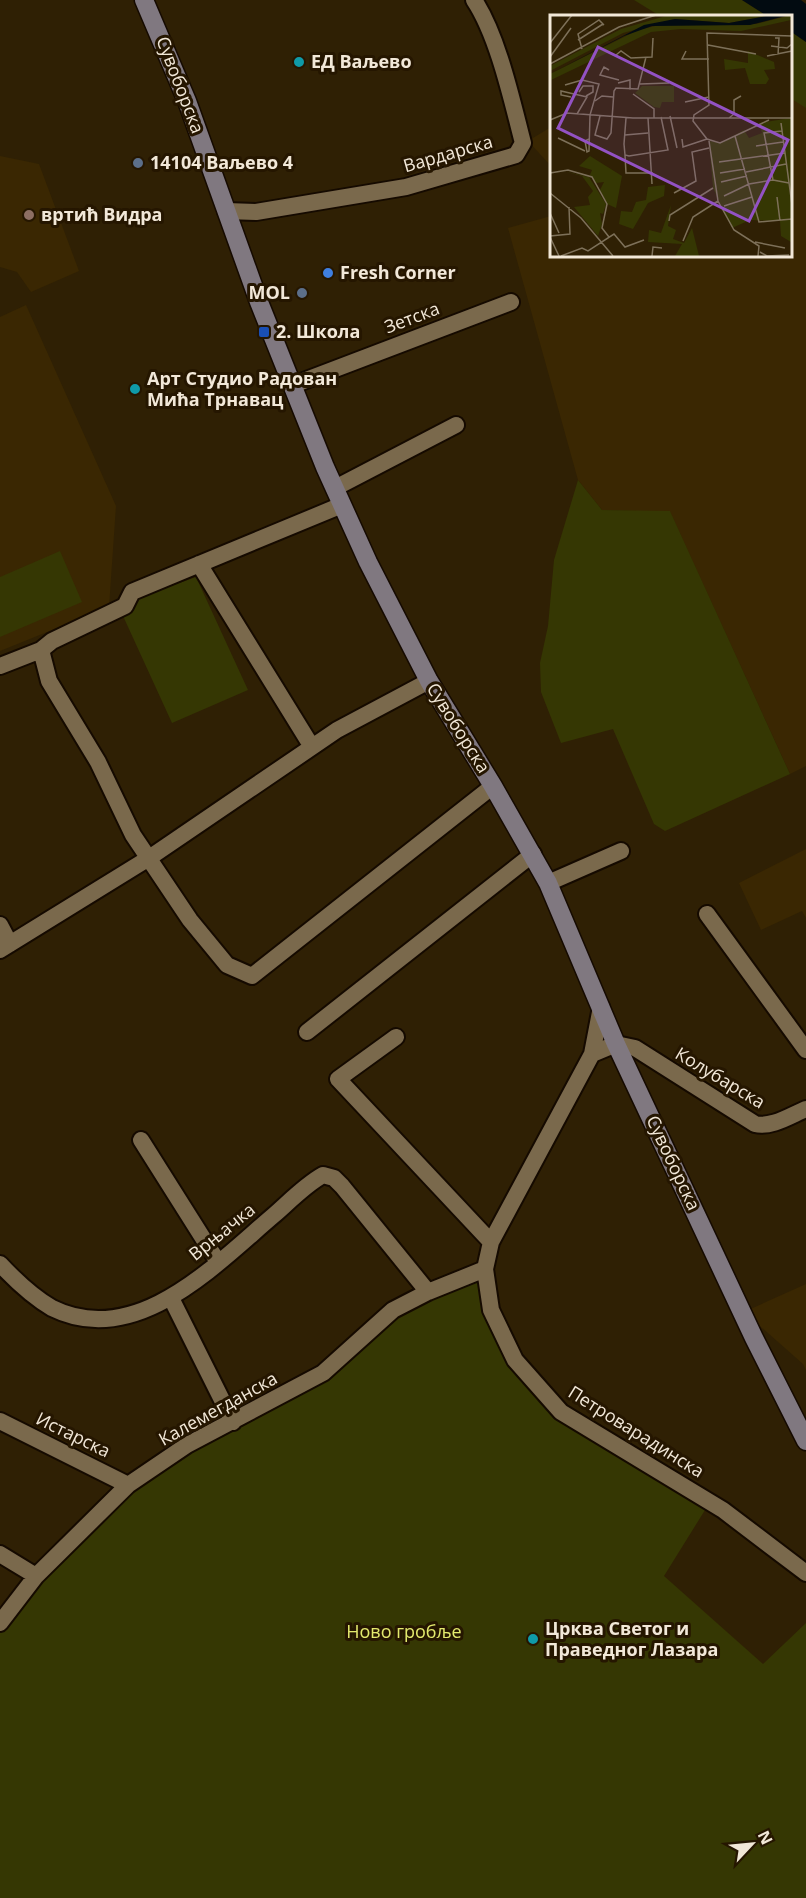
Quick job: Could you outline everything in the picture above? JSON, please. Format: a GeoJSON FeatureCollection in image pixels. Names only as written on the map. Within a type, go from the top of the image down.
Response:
{"type":"FeatureCollection","features":[{"type":"Feature","properties":{"kind":"main road","name":"Сувоборска"},"geometry":{"type":"LineString","coordinates":[[144,0],[187,101],[226,211],[338,496],[388,604],[429,681],[548,882],[616,1044],[754,1338],[806,1441]]}},
{"type":"Feature","properties":{"kind":"street","name":"Вардарска"},"geometry":{"type":"LineString","coordinates":[[226,211],[256,212],[406,187],[516,155],[523,143],[514,109],[484,17],[474,0]]}},
{"type":"Feature","properties":{"kind":"street","name":"Зетска"},"geometry":{"type":"LineString","coordinates":[[293,384],[511,302]]}},
{"type":"Feature","properties":{"kind":"street"},"geometry":{"type":"LineString","coordinates":[[0,666],[41,650],[52,641],[125,606],[132,592],[199,564],[338,496],[456,425]]}},
{"type":"Feature","properties":{"kind":"street"},"geometry":{"type":"LineString","coordinates":[[199,564],[312,747]]}},
{"type":"Feature","properties":{"kind":"street"},"geometry":{"type":"LineString","coordinates":[[41,650],[49,681],[98,762],[133,835],[190,920],[227,965],[252,976],[493,786]]}},
{"type":"Feature","properties":{"kind":"street"},"geometry":{"type":"LineString","coordinates":[[0,925],[5,947],[149,858],[337,730],[429,681]]}},
{"type":"Feature","properties":{"kind":"street"},"geometry":{"type":"LineString","coordinates":[[548,882],[621,850]]}},
{"type":"Feature","properties":{"kind":"street"},"geometry":{"type":"LineString","coordinates":[[307,1032],[533,854]]}},
{"type":"Feature","properties":{"kind":"street"},"geometry":{"type":"LineString","coordinates":[[707,914],[806,1050]]}},
{"type":"Feature","properties":{"kind":"street","name":"Петроварадинска"},"geometry":{"type":"LineString","coordinates":[[601,1007],[592,1054],[491,1242],[485,1269],[491,1310],[515,1360],[561,1412],[723,1510],[806,1573]]}},
{"type":"Feature","properties":{"kind":"street"},"geometry":{"type":"LineString","coordinates":[[396,1037],[339,1079],[491,1242]]}},
{"type":"Feature","properties":{"kind":"street"},"geometry":{"type":"LineString","coordinates":[[592,1054],[616,1044]]}},
{"type":"Feature","properties":{"kind":"street","name":"Колубарска"},"geometry":{"type":"LineString","coordinates":[[616,1044],[635,1048],[756,1124],[763,1126],[806,1109]]}},
{"type":"Feature","properties":{"kind":"street"},"geometry":{"type":"LineString","coordinates":[[141,1140],[218,1262]]}},
{"type":"Feature","properties":{"kind":"street","name":"Врњачка"},"geometry":{"type":"LineString","coordinates":[[0,1264],[42,1302],[66,1313],[90,1317],[128,1315],[171,1298],[218,1262],[318,1178],[329,1176],[342,1186],[428,1292]]}},
{"type":"Feature","properties":{"kind":"street","name":"Калемегданска"},"geometry":{"type":"LineString","coordinates":[[0,1623],[36,1576],[128,1485],[187,1445],[323,1373],[393,1310],[428,1292],[485,1269]]}},
{"type":"Feature","properties":{"kind":"street"},"geometry":{"type":"LineString","coordinates":[[171,1298],[233,1422]]}},
{"type":"Feature","properties":{"kind":"street","name":"Истарска"},"geometry":{"type":"LineString","coordinates":[[0,1421],[128,1485]]}},
{"type":"Feature","properties":{"kind":"street"},"geometry":{"type":"LineString","coordinates":[[0,1554],[36,1576]]}},
{"type":"Feature","properties":{"kind":"shaded area"},"geometry":{"type":"Polygon","coordinates":[[[742,0],[801,0],[806,4],[806,42],[791,32],[791,15],[765,15],[742,0]]]}},
{"type":"Feature","properties":{"kind":"shaded area"},"geometry":{"type":"Polygon","coordinates":[[[791,93],[806,103],[806,766],[790,774],[670,512],[602,510],[578,480],[508,228],[550,216],[550,256],[791,256],[791,93]]]}},
{"type":"Feature","properties":{"kind":"shaded area"},"geometry":{"type":"Polygon","coordinates":[[[550,128],[550,165],[528,141],[550,128]]]}},
{"type":"Feature","properties":{"kind":"shaded area","name":"вртић Видра"},"geometry":{"type":"Polygon","coordinates":[[[0,156],[39,164],[79,271],[31,292],[17,272],[0,267],[0,156]]]}},
{"type":"Feature","properties":{"kind":"shaded area"},"geometry":{"type":"Polygon","coordinates":[[[26,305],[116,506],[109,607],[0,651],[0,317],[26,305]]]}},
{"type":"Feature","properties":{"kind":"shaded area"},"geometry":{"type":"Polygon","coordinates":[[[806,849],[806,918],[802,911],[761,930],[739,883],[806,849]]]}},
{"type":"Feature","properties":{"kind":"shaded area"},"geometry":{"type":"Polygon","coordinates":[[[806,1284],[806,1370],[803,1364],[744,1312],[806,1284]]]}},
{"type":"Feature","properties":{"kind":"green space"},"geometry":{"type":"Polygon","coordinates":[[[634,0],[742,0],[765,15],[658,15],[634,0]]]}},
{"type":"Feature","properties":{"kind":"green space"},"geometry":{"type":"Polygon","coordinates":[[[791,32],[806,42],[806,108],[791,99],[791,32]]]}},
{"type":"Feature","properties":{"kind":"green space"},"geometry":{"type":"Polygon","coordinates":[[[578,480],[602,510],[670,511],[790,774],[665,831],[654,824],[613,729],[561,743],[541,692],[540,663],[548,626],[554,560],[578,480]]]}},
{"type":"Feature","properties":{"kind":"green space"},"geometry":{"type":"Polygon","coordinates":[[[60,551],[82,602],[0,637],[0,577],[60,551]]]}},
{"type":"Feature","properties":{"kind":"green space"},"geometry":{"type":"Polygon","coordinates":[[[196,577],[248,690],[172,723],[118,605],[196,577]]]}},
{"type":"Feature","properties":{"kind":"green space","name":"Ново гробље"},"geometry":{"type":"Polygon","coordinates":[[[485,1269],[515,1360],[561,1412],[710,1502],[664,1576],[763,1664],[806,1623],[806,1898],[0,1898],[0,1623],[128,1485],[323,1373],[382,1318],[485,1269]]]}},
{"type":"Feature","properties":{"kind":"place","name":"ЕД Ваљево"},"geometry":{"type":"Point","coordinates":[299,62]}},
{"type":"Feature","properties":{"kind":"place","name":"14104 Ваљево 4"},"geometry":{"type":"Point","coordinates":[138,163]}},
{"type":"Feature","properties":{"kind":"place","name":"вртић Видра"},"geometry":{"type":"Point","coordinates":[29,215]}},
{"type":"Feature","properties":{"kind":"place","name":"Fresh Corner"},"geometry":{"type":"Point","coordinates":[328,273]}},
{"type":"Feature","properties":{"kind":"place","name":"MOL"},"geometry":{"type":"Point","coordinates":[302,293]}},
{"type":"Feature","properties":{"kind":"place","name":"2. Школа"},"geometry":{"type":"Point","coordinates":[264,332]}},
{"type":"Feature","properties":{"kind":"place","name":"Арт Студио Радован Мића Трнавац"},"geometry":{"type":"Point","coordinates":[135,389]}},
{"type":"Feature","properties":{"kind":"place","name":"Црква Светог и Праведног Лазара"},"geometry":{"type":"Point","coordinates":[533,1639]}}]}
